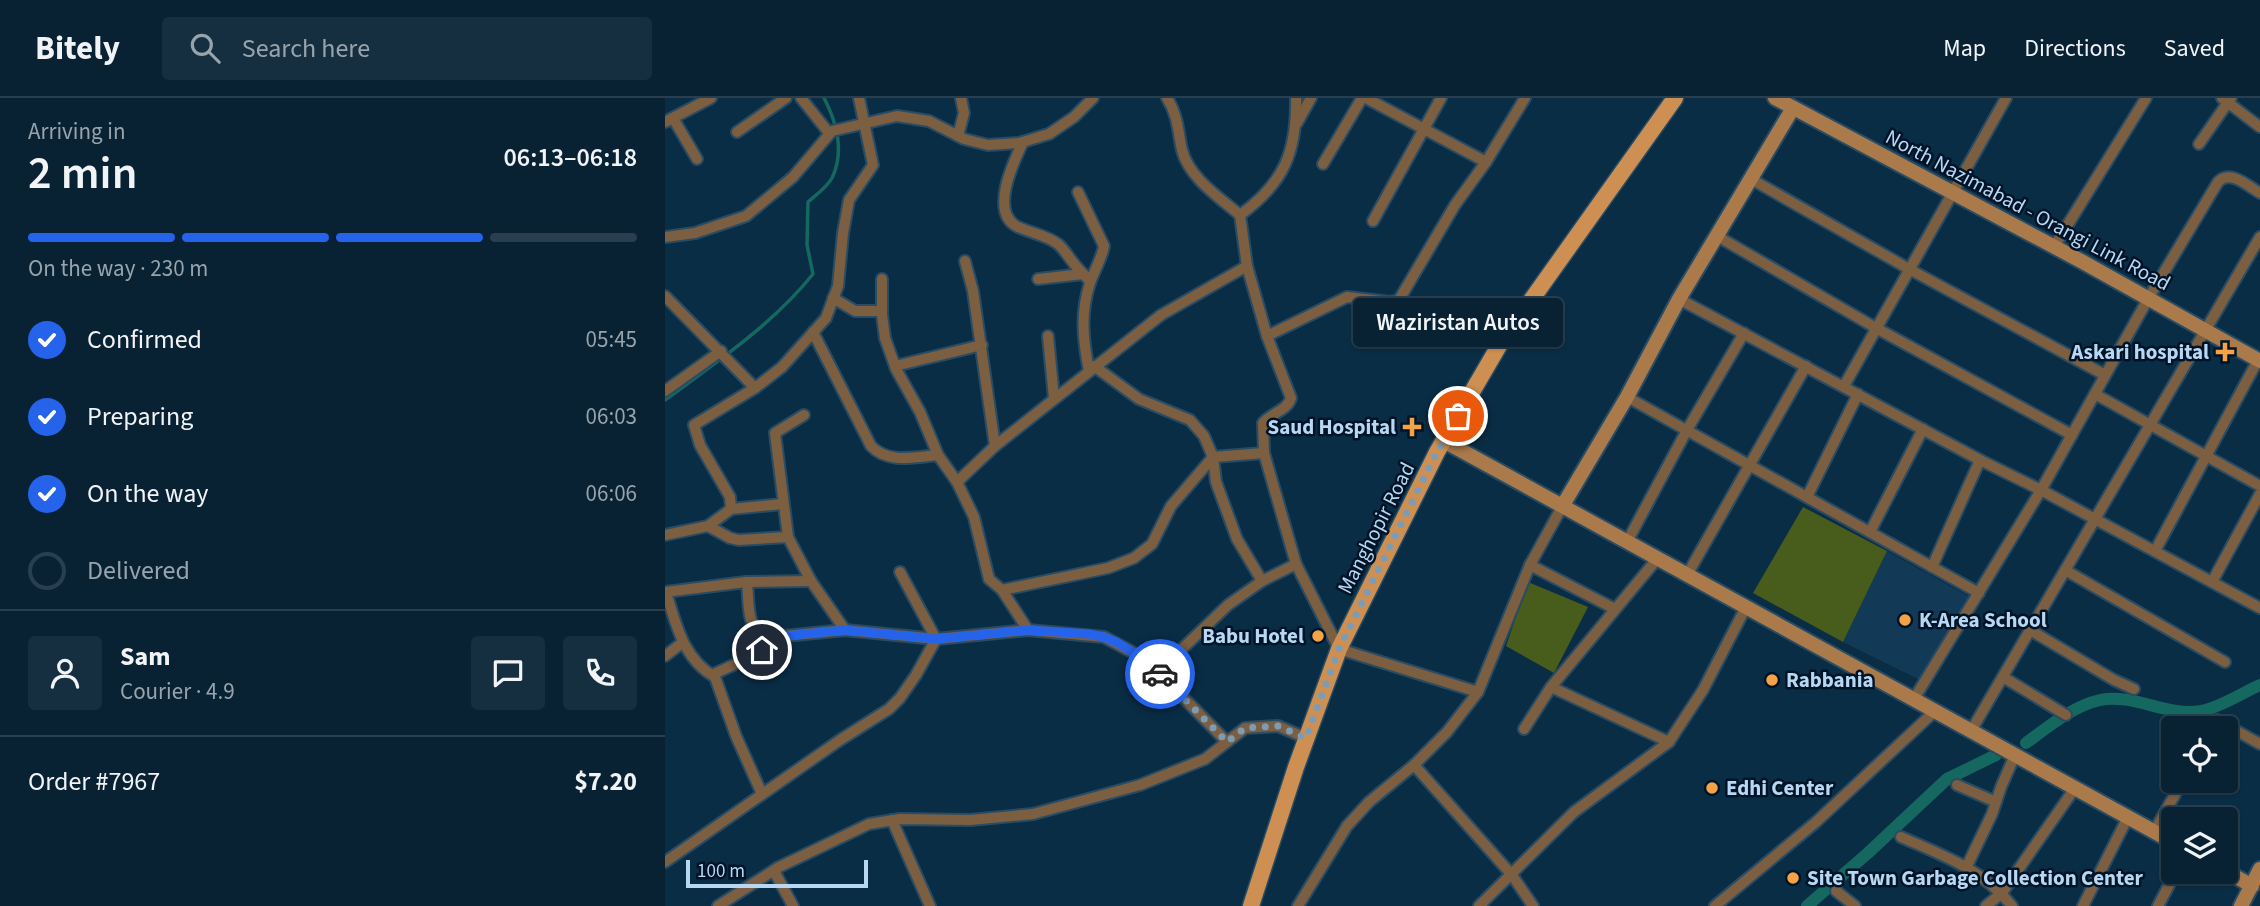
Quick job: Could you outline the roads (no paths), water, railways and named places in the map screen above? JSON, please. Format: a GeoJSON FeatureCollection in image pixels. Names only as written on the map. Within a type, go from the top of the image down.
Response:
{"type":"FeatureCollection","features":[{"type":"Feature","properties":{"kind":"main road","name":"Manghopir Road"},"geometry":{"type":"LineString","coordinates":[[1251,906],[1306,738],[1339,649],[1444,440],[1500,344],[1675,98]]}},
{"type":"Feature","properties":{"kind":"street"},"geometry":{"type":"LineString","coordinates":[[697,159],[669,120],[711,98]]}},
{"type":"Feature","properties":{"kind":"street"},"geometry":{"type":"LineString","coordinates":[[737,132],[786,98]]}},
{"type":"Feature","properties":{"kind":"street"},"geometry":{"type":"LineString","coordinates":[[801,98],[831,132]]}},
{"type":"Feature","properties":{"kind":"street"},"geometry":{"type":"LineString","coordinates":[[731,509],[730,497],[700,445],[694,425],[755,388],[782,368],[826,318],[838,286],[849,200],[873,165],[859,98]]}},
{"type":"Feature","properties":{"kind":"street"},"geometry":{"type":"LineString","coordinates":[[958,136],[964,113],[961,98]]}},
{"type":"Feature","properties":{"kind":"street"},"geometry":{"type":"LineString","coordinates":[[665,237],[695,233],[746,216],[793,177],[831,132],[897,116],[929,121],[958,136],[988,145],[1023,142],[1049,134],[1074,117],[1093,98]]}},
{"type":"Feature","properties":{"kind":"street"},"geometry":{"type":"LineString","coordinates":[[1167,98],[1179,127],[1183,153],[1197,177],[1240,215],[1247,266],[1267,336],[1291,398],[1287,407],[1263,423],[1264,453],[1296,564],[1339,649],[1478,692]]}},
{"type":"Feature","properties":{"kind":"street"},"geometry":{"type":"LineString","coordinates":[[1240,215],[1258,202],[1280,176],[1288,158],[1296,126],[1296,98]]}},
{"type":"Feature","properties":{"kind":"street"},"geometry":{"type":"LineString","coordinates":[[1296,126],[1311,98]]}},
{"type":"Feature","properties":{"kind":"street"},"geometry":{"type":"LineString","coordinates":[[1324,164],[1364,98],[1486,162]]}},
{"type":"Feature","properties":{"kind":"street"},"geometry":{"type":"LineString","coordinates":[[1373,221],[1441,98]]}},
{"type":"Feature","properties":{"kind":"street"},"geometry":{"type":"LineString","coordinates":[[1267,336],[1347,297],[1390,302],[1399,300],[1455,205],[1486,162],[1525,98]]}},
{"type":"Feature","properties":{"kind":"street","name":"North Nazimabad - Orangi Link Road"},"geometry":{"type":"LineString","coordinates":[[1775,98],[1797,103],[1952,192],[2259,361]]}},
{"type":"Feature","properties":{"kind":"street"},"geometry":{"type":"LineString","coordinates":[[1844,386],[2006,98]]}},
{"type":"Feature","properties":{"kind":"street"},"geometry":{"type":"LineString","coordinates":[[2054,247],[2146,98]]}},
{"type":"Feature","properties":{"kind":"street"},"geometry":{"type":"LineString","coordinates":[[2199,144],[2227,99],[2260,127]]}},
{"type":"Feature","properties":{"kind":"street"},"geometry":{"type":"LineString","coordinates":[[1298,906],[1347,826],[1369,802],[1414,765],[1447,732],[1478,692],[1530,565],[1627,397],[1679,299],[1797,103]]}},
{"type":"Feature","properties":{"kind":"street"},"geometry":{"type":"LineString","coordinates":[[1023,142],[1004,195],[1005,213],[1009,221],[1016,226],[1048,238],[1062,247],[1087,278]]}},
{"type":"Feature","properties":{"kind":"street"},"geometry":{"type":"LineString","coordinates":[[1914,699],[2041,490],[2148,299],[2223,177],[2230,176],[2260,193]]}},
{"type":"Feature","properties":{"kind":"street"},"geometry":{"type":"LineString","coordinates":[[1751,179],[1909,269],[2105,375]]}},
{"type":"Feature","properties":{"kind":"street"},"geometry":{"type":"LineString","coordinates":[[1078,192],[1104,246],[1087,278],[1082,314],[1084,344],[1092,369],[1139,399],[1190,420],[1204,436],[1213,457],[1216,482],[1237,539],[1262,581]]}},
{"type":"Feature","properties":{"kind":"street"},"geometry":{"type":"LineString","coordinates":[[1717,236],[1876,328],[2072,435]]}},
{"type":"Feature","properties":{"kind":"street"},"geometry":{"type":"LineString","coordinates":[[1971,731],[2260,237]]}},
{"type":"Feature","properties":{"kind":"street"},"geometry":{"type":"LineString","coordinates":[[965,261],[982,345],[995,446]]}},
{"type":"Feature","properties":{"kind":"street"},"geometry":{"type":"LineString","coordinates":[[957,482],[995,446],[1161,315],[1247,266]]}},
{"type":"Feature","properties":{"kind":"street"},"geometry":{"type":"LineString","coordinates":[[1038,279],[1087,278]]}},
{"type":"Feature","properties":{"kind":"street"},"geometry":{"type":"LineString","coordinates":[[882,279],[885,338],[895,366],[920,412],[938,455],[957,482],[974,517],[989,579],[1002,590],[1028,630]]}},
{"type":"Feature","properties":{"kind":"street"},"geometry":{"type":"LineString","coordinates":[[665,296],[755,388]]}},
{"type":"Feature","properties":{"kind":"street"},"geometry":{"type":"LineString","coordinates":[[833,298],[855,311],[882,311]]}},
{"type":"Feature","properties":{"kind":"street"},"geometry":{"type":"LineString","coordinates":[[1679,299],[2260,608]]}},
{"type":"Feature","properties":{"kind":"street"},"geometry":{"type":"LineString","coordinates":[[813,332],[871,446],[878,454],[897,458],[938,455]]}},
{"type":"Feature","properties":{"kind":"street"},"geometry":{"type":"LineString","coordinates":[[1627,542],[1687,430],[1744,333]]}},
{"type":"Feature","properties":{"kind":"street"},"geometry":{"type":"LineString","coordinates":[[1048,336],[1054,398]]}},
{"type":"Feature","properties":{"kind":"street"},"geometry":{"type":"LineString","coordinates":[[895,366],[982,345]]}},
{"type":"Feature","properties":{"kind":"street"},"geometry":{"type":"LineString","coordinates":[[665,391],[724,354]]}},
{"type":"Feature","properties":{"kind":"street"},"geometry":{"type":"LineString","coordinates":[[2155,551],[2259,361]]}},
{"type":"Feature","properties":{"kind":"street"},"geometry":{"type":"LineString","coordinates":[[1687,575],[1806,366]]}},
{"type":"Feature","properties":{"kind":"street"},"geometry":{"type":"LineString","coordinates":[[1807,497],[1858,394]]}},
{"type":"Feature","properties":{"kind":"street"},"geometry":{"type":"LineString","coordinates":[[2095,394],[2260,486]]}},
{"type":"Feature","properties":{"kind":"street"},"geometry":{"type":"LineString","coordinates":[[1627,397],[1979,593]]}},
{"type":"Feature","properties":{"kind":"street"},"geometry":{"type":"LineString","coordinates":[[804,415],[775,433],[788,537],[811,581],[845,630]]}},
{"type":"Feature","properties":{"kind":"street"},"geometry":{"type":"LineString","coordinates":[[1870,532],[1923,429]]}},
{"type":"Feature","properties":{"kind":"street"},"geometry":{"type":"LineString","coordinates":[[1444,440],[2161,836]]}},
{"type":"Feature","properties":{"kind":"street"},"geometry":{"type":"LineString","coordinates":[[1002,590],[1108,568],[1134,558],[1152,544],[1171,506],[1213,457],[1264,453]]}},
{"type":"Feature","properties":{"kind":"street"},"geometry":{"type":"LineString","coordinates":[[1931,567],[1980,460]]}},
{"type":"Feature","properties":{"kind":"street"},"geometry":{"type":"LineString","coordinates":[[2212,582],[2260,494]]}},
{"type":"Feature","properties":{"kind":"street"},"geometry":{"type":"LineString","coordinates":[[665,536],[708,526],[731,509],[783,504]]}},
{"type":"Feature","properties":{"kind":"street"},"geometry":{"type":"LineString","coordinates":[[708,526],[739,540],[788,537]]}},
{"type":"Feature","properties":{"kind":"street"},"geometry":{"type":"LineString","coordinates":[[1524,729],[1551,687],[1657,559]]}},
{"type":"Feature","properties":{"kind":"street"},"geometry":{"type":"LineString","coordinates":[[1183,648],[1228,605],[1262,581],[1296,564]]}},
{"type":"Feature","properties":{"kind":"street"},"geometry":{"type":"LineString","coordinates":[[1530,565],[1615,609]]}},
{"type":"Feature","properties":{"kind":"street"},"geometry":{"type":"LineString","coordinates":[[2065,570],[2225,662]]}},
{"type":"Feature","properties":{"kind":"street"},"geometry":{"type":"LineString","coordinates":[[900,572],[936,639]]}},
{"type":"Feature","properties":{"kind":"street"},"geometry":{"type":"LineString","coordinates":[[762,794],[736,736],[715,677],[706,672],[682,643],[665,592],[747,582],[811,581]]}},
{"type":"Feature","properties":{"kind":"street"},"geometry":{"type":"LineString","coordinates":[[747,582],[754,629],[764,638],[845,630],[936,639],[1028,630],[1104,637],[1134,653],[1162,676],[1227,742]]}},
{"type":"Feature","properties":{"kind":"street"},"geometry":{"type":"LineString","coordinates":[[1479,906],[1574,812],[1669,742],[1703,690],[1747,607]]}},
{"type":"Feature","properties":{"kind":"street"},"geometry":{"type":"LineString","coordinates":[[2030,630],[2134,689]]}},
{"type":"Feature","properties":{"kind":"street"},"geometry":{"type":"LineString","coordinates":[[715,677],[716,673],[759,653],[763,648],[764,638]]}},
{"type":"Feature","properties":{"kind":"street"},"geometry":{"type":"LineString","coordinates":[[665,862],[839,740],[889,709],[916,675],[936,639]]}},
{"type":"Feature","properties":{"kind":"street"},"geometry":{"type":"LineString","coordinates":[[665,656],[682,643]]}},
{"type":"Feature","properties":{"kind":"street"},"geometry":{"type":"LineString","coordinates":[[2003,677],[2067,715]]}},
{"type":"Feature","properties":{"kind":"street"},"geometry":{"type":"LineString","coordinates":[[1551,687],[1669,742]]}},
{"type":"Feature","properties":{"kind":"street"},"geometry":{"type":"LineString","coordinates":[[1715,906],[1816,821],[1935,711]]}},
{"type":"Feature","properties":{"kind":"street"},"geometry":{"type":"LineString","coordinates":[[718,906],[774,871],[869,824],[893,820],[970,820],[1033,814],[1140,785],[1205,759],[1245,728],[1278,726],[1306,738]]}},
{"type":"Feature","properties":{"kind":"street"},"geometry":{"type":"LineString","coordinates":[[2238,732],[2260,744]]}},
{"type":"Feature","properties":{"kind":"street"},"geometry":{"type":"LineString","coordinates":[[1967,866],[1992,814],[2015,755]]}},
{"type":"Feature","properties":{"kind":"street"},"geometry":{"type":"LineString","coordinates":[[1414,765],[1512,875],[1533,906]]}},
{"type":"Feature","properties":{"kind":"street"},"geometry":{"type":"LineString","coordinates":[[1957,785],[1996,802]]}},
{"type":"Feature","properties":{"kind":"street"},"geometry":{"type":"LineString","coordinates":[[1986,906],[2002,893],[2075,788]]}},
{"type":"Feature","properties":{"kind":"street"},"geometry":{"type":"LineString","coordinates":[[2154,832],[2176,793]]}},
{"type":"Feature","properties":{"kind":"street"},"geometry":{"type":"LineString","coordinates":[[2083,906],[2128,817]]}},
{"type":"Feature","properties":{"kind":"street"},"geometry":{"type":"LineString","coordinates":[[893,820],[930,906]]}},
{"type":"Feature","properties":{"kind":"street"},"geometry":{"type":"LineString","coordinates":[[1901,837],[1967,866],[2002,893],[2012,906]]}},
{"type":"Feature","properties":{"kind":"street"},"geometry":{"type":"LineString","coordinates":[[2241,906],[2256,888],[2260,869]]}},
{"type":"Feature","properties":{"kind":"street"},"geometry":{"type":"LineString","coordinates":[[774,871],[793,906]]}},
{"type":"Feature","properties":{"kind":"street"},"geometry":{"type":"LineString","coordinates":[[2238,878],[2256,888]]}},
{"type":"Feature","properties":{"kind":"street"},"geometry":{"type":"LineString","coordinates":[[2158,906],[2170,884]]}},
{"type":"Feature","properties":{"kind":"street"},"geometry":{"type":"LineString","coordinates":[[1836,891],[1855,906]]}},
{"type":"Feature","properties":{"kind":"waterway"},"geometry":{"type":"LineString","coordinates":[[665,400],[762,326],[813,274],[807,245],[808,202],[832,178],[839,147],[833,117],[824,98]]}},
{"type":"Feature","properties":{"kind":"waterway"},"geometry":{"type":"LineString","coordinates":[[2026,743],[2071,712],[2100,700],[2125,700],[2176,711],[2201,711],[2260,685]]}},
{"type":"Feature","properties":{"kind":"waterway"},"geometry":{"type":"LineString","coordinates":[[1807,906],[1947,779],[1996,755]]}},
{"type":"Feature","properties":{"kind":"place","name":"Askari hospital"},"geometry":{"type":"Point","coordinates":[2225,352]}},
{"type":"Feature","properties":{"kind":"place","name":"Waziristan Autos"},"geometry":{"type":"Point","coordinates":[1458,416]}},
{"type":"Feature","properties":{"kind":"place","name":"Saud Hospital"},"geometry":{"type":"Point","coordinates":[1412,427]}},
{"type":"Feature","properties":{"kind":"place","name":"K-Area School"},"geometry":{"type":"Point","coordinates":[1905,620]}},
{"type":"Feature","properties":{"kind":"place","name":"Babu Hotel"},"geometry":{"type":"Point","coordinates":[1318,636]}},
{"type":"Feature","properties":{"kind":"place","name":"Rabbania"},"geometry":{"type":"Point","coordinates":[1772,680]}},
{"type":"Feature","properties":{"kind":"place","name":"Edhi Center"},"geometry":{"type":"Point","coordinates":[1712,788]}},
{"type":"Feature","properties":{"kind":"place","name":"Site Town Garbage Collection Center"},"geometry":{"type":"Point","coordinates":[1793,878]}}]}
